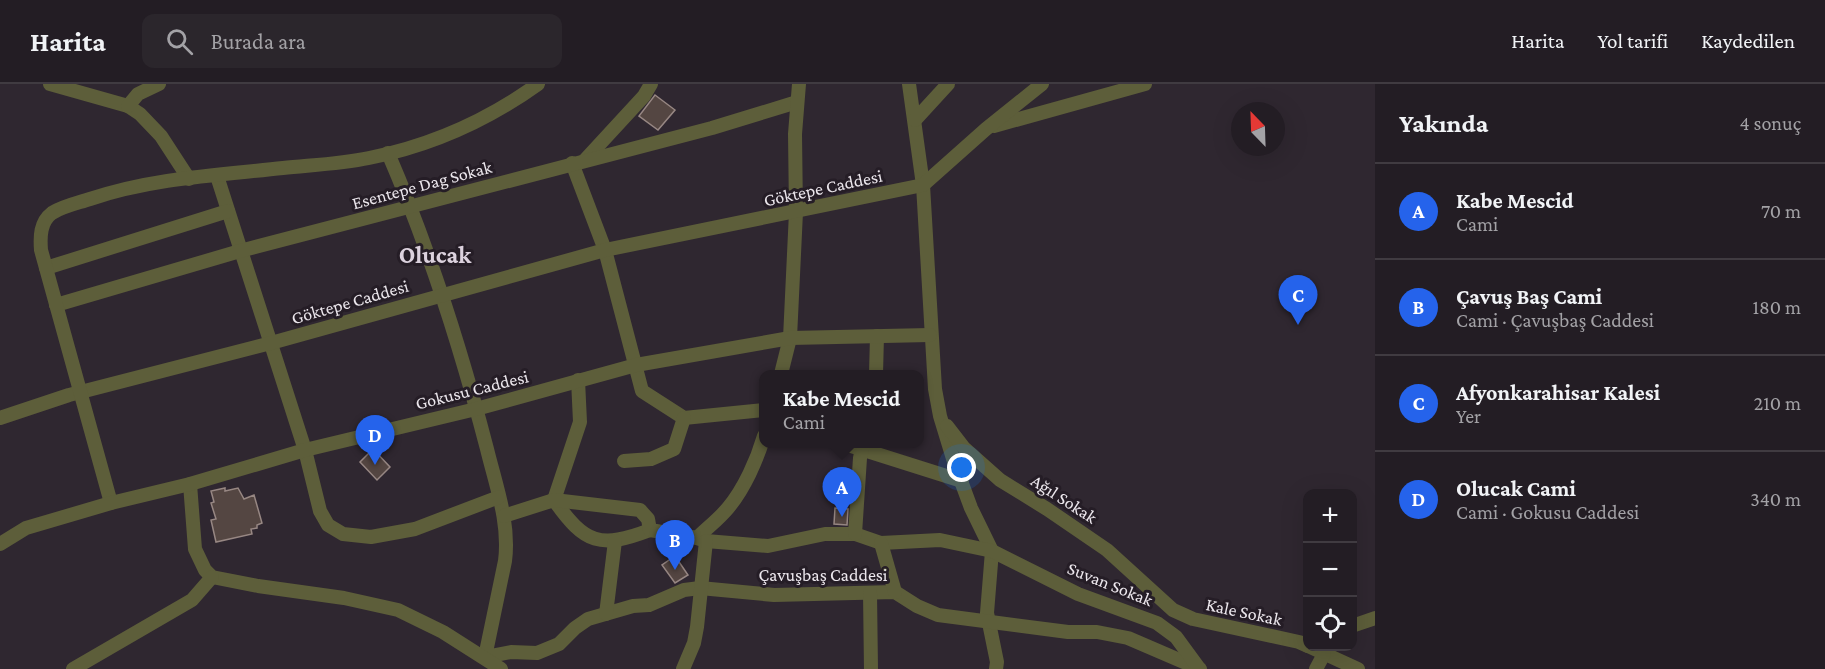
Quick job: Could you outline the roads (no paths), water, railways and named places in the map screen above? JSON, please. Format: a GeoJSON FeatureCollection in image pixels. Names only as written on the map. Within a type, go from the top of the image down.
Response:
{"type":"FeatureCollection","features":[{"type":"Feature","properties":{"kind":"street"},"geometry":{"type":"LineString","coordinates":[[50,84],[128,106],[140,114],[161,136],[189,179]]}},
{"type":"Feature","properties":{"kind":"street"},"geometry":{"type":"LineString","coordinates":[[128,106],[138,94],[159,84]]}},
{"type":"Feature","properties":{"kind":"street"},"geometry":{"type":"LineString","coordinates":[[111,503],[41,250],[40,234],[45,221],[51,214],[64,207],[152,182],[338,163],[388,153],[437,138],[484,118],[538,84]]}},
{"type":"Feature","properties":{"kind":"street"},"geometry":{"type":"LineString","coordinates":[[651,84],[644,96],[578,162],[605,250],[642,391],[684,418],[759,410]]}},
{"type":"Feature","properties":{"kind":"street"},"geometry":{"type":"LineString","coordinates":[[782,370],[790,338],[796,212],[795,134],[800,84]]}},
{"type":"Feature","properties":{"kind":"street"},"geometry":{"type":"LineString","coordinates":[[909,84],[923,185],[934,389],[940,416],[971,508],[992,551],[987,613],[997,662],[996,669]]}},
{"type":"Feature","properties":{"kind":"street"},"geometry":{"type":"LineString","coordinates":[[915,120],[948,84]]}},
{"type":"Feature","properties":{"kind":"street"},"geometry":{"type":"LineString","coordinates":[[923,185],[986,129],[1042,84]]}},
{"type":"Feature","properties":{"kind":"street"},"geometry":{"type":"LineString","coordinates":[[986,129],[1145,84]]}},
{"type":"Feature","properties":{"kind":"street","name":"Esentepe Dag Sokak"},"geometry":{"type":"LineString","coordinates":[[56,305],[240,251],[712,128],[797,102]]}},
{"type":"Feature","properties":{"kind":"street"},"geometry":{"type":"LineString","coordinates":[[388,153],[411,206],[441,295],[477,409],[504,516],[507,545],[505,561],[485,657]]}},
{"type":"Feature","properties":{"kind":"street"},"geometry":{"type":"LineString","coordinates":[[217,176],[305,450],[320,511],[328,525],[343,534],[371,537],[415,528],[499,497]]}},
{"type":"Feature","properties":{"kind":"street","name":"Göktepe Caddesi"},"geometry":{"type":"LineString","coordinates":[[0,418],[79,392],[271,343],[605,250],[923,185]]}},
{"type":"Feature","properties":{"kind":"street"},"geometry":{"type":"LineString","coordinates":[[46,267],[228,211]]}},
{"type":"Feature","properties":{"kind":"street","name":"Gokusu Caddesi"},"geometry":{"type":"LineString","coordinates":[[0,544],[26,528],[111,503],[190,484],[305,450],[477,409],[636,365],[790,338],[930,335]]}},
{"type":"Feature","properties":{"kind":"street"},"geometry":{"type":"LineString","coordinates":[[876,370],[877,336]]}},
{"type":"Feature","properties":{"kind":"street"},"geometry":{"type":"LineString","coordinates":[[554,500],[580,422],[578,381]]}},
{"type":"Feature","properties":{"kind":"street","name":"Ağıl Sokak"},"geometry":{"type":"LineString","coordinates":[[940,416],[964,448],[1000,480],[1056,514],[1107,550],[1173,610]]}},
{"type":"Feature","properties":{"kind":"street"},"geometry":{"type":"LineString","coordinates":[[624,461],[651,459],[674,449],[684,418]]}},
{"type":"Feature","properties":{"kind":"street"},"geometry":{"type":"LineString","coordinates":[[683,669],[696,635],[702,540],[729,507],[761,448]]}},
{"type":"Feature","properties":{"kind":"street"},"geometry":{"type":"LineString","coordinates":[[855,534],[862,448]]}},
{"type":"Feature","properties":{"kind":"street"},"geometry":{"type":"LineString","coordinates":[[867,448],[935,474],[962,481]]}},
{"type":"Feature","properties":{"kind":"street"},"geometry":{"type":"LineString","coordinates":[[190,484],[195,549],[205,570],[212,577],[344,598],[398,610],[443,632],[501,669]]}},
{"type":"Feature","properties":{"kind":"street"},"geometry":{"type":"LineString","coordinates":[[554,500],[566,517],[588,537],[615,541],[650,530],[702,540],[768,546],[825,534],[855,534],[881,543],[895,592]]}},
{"type":"Feature","properties":{"kind":"street"},"geometry":{"type":"LineString","coordinates":[[504,516],[554,500],[640,510],[648,519],[650,530]]}},
{"type":"Feature","properties":{"kind":"street","name":"Suvan Sokak"},"geometry":{"type":"LineString","coordinates":[[881,543],[940,540],[992,551],[1078,594],[1140,616],[1163,627],[1176,637],[1200,669]]}},
{"type":"Feature","properties":{"kind":"street"},"geometry":{"type":"LineString","coordinates":[[606,614],[615,541]]}},
{"type":"Feature","properties":{"kind":"street"},"geometry":{"type":"LineString","coordinates":[[73,669],[192,600],[212,577]]}},
{"type":"Feature","properties":{"kind":"street","name":"Çavuşbaş Caddesi"},"geometry":{"type":"LineString","coordinates":[[485,657],[511,652],[537,652],[559,644],[588,619],[633,606],[649,605],[684,591],[700,588],[774,595],[895,592],[917,606],[938,615],[1068,632],[1097,632],[1128,638],[1200,669]]}},
{"type":"Feature","properties":{"kind":"street"},"geometry":{"type":"LineString","coordinates":[[870,593],[871,669]]}},
{"type":"Feature","properties":{"kind":"street"},"geometry":{"type":"LineString","coordinates":[[1163,627],[1173,610]]}},
{"type":"Feature","properties":{"kind":"street","name":"Kale Sokak"},"geometry":{"type":"LineString","coordinates":[[1173,610],[1193,619],[1303,644]]}},
{"type":"Feature","properties":{"kind":"street"},"geometry":{"type":"LineString","coordinates":[[1357,625],[1375,618]]}},
{"type":"Feature","properties":{"kind":"street","name":"Kale Sokak"},"geometry":{"type":"LineString","coordinates":[[1318,651],[1358,669]]}},
{"type":"Feature","properties":{"kind":"street"},"geometry":{"type":"LineString","coordinates":[[1316,669],[1324,654]]}},
{"type":"Feature","properties":{"kind":"place","name":"Afyonkarahisar Kalesi"},"geometry":{"type":"Point","coordinates":[1298,325]}},
{"type":"Feature","properties":{"kind":"place","name":"Olucak Cami"},"geometry":{"type":"Point","coordinates":[375,465]}},
{"type":"Feature","properties":{"kind":"place","name":"Kabe Mescid"},"geometry":{"type":"Point","coordinates":[842,517]}},
{"type":"Feature","properties":{"kind":"place","name":"Çavuş Baş Cami"},"geometry":{"type":"Point","coordinates":[675,570]}},
{"type":"Feature","properties":{"kind":"district","name":"Olucak"},"geometry":{"type":"Point","coordinates":[435,254]}}]}
